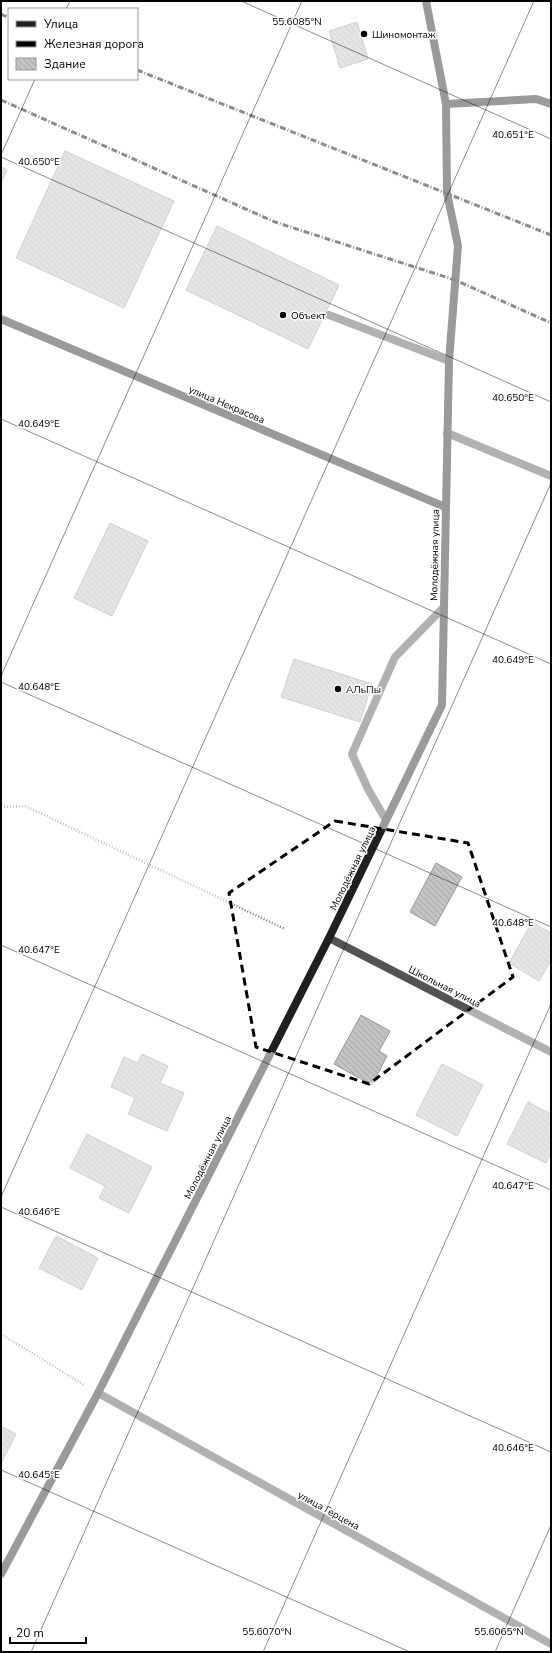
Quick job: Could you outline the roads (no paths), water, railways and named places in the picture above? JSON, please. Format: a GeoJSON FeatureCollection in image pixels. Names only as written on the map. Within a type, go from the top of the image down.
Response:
{"type":"FeatureCollection","features":[{"type":"Feature","properties":{"kind":"main road","name":"Молодёжная улица"},"geometry":{"type":"LineString","coordinates":[[1,1574],[98,1393],[329,938],[442,705],[449,361],[458,246],[447,193],[446,104],[426,1]]}},
{"type":"Feature","properties":{"kind":"main road"},"geometry":{"type":"LineString","coordinates":[[446,104],[536,99],[551,104]]}},
{"type":"Feature","properties":{"kind":"main road","name":"улица Некрасова"},"geometry":{"type":"LineString","coordinates":[[1,319],[445,507]]}},
{"type":"Feature","properties":{"kind":"street"},"geometry":{"type":"LineString","coordinates":[[329,315],[449,361]]}},
{"type":"Feature","properties":{"kind":"street"},"geometry":{"type":"LineString","coordinates":[[447,433],[551,476]]}},
{"type":"Feature","properties":{"kind":"street"},"geometry":{"type":"LineString","coordinates":[[386,820],[368,789],[352,754],[395,657],[443,608]]}},
{"type":"Feature","properties":{"kind":"street","name":"Школьная улица"},"geometry":{"type":"LineString","coordinates":[[329,938],[551,1052]]}},
{"type":"Feature","properties":{"kind":"street","name":"улица Герцена"},"geometry":{"type":"LineString","coordinates":[[98,1393],[551,1644]]}},
{"type":"Feature","properties":{"kind":"railway"},"geometry":{"type":"LineString","coordinates":[[1,14],[8,18]]}},
{"type":"Feature","properties":{"kind":"railway"},"geometry":{"type":"LineString","coordinates":[[138,70],[551,235]]}},
{"type":"Feature","properties":{"kind":"railway"},"geometry":{"type":"LineString","coordinates":[[1,100],[275,222],[455,280],[551,323]]}},
{"type":"Feature","properties":{"kind":"place","name":"Шиномонтаж"},"geometry":{"type":"Point","coordinates":[364,34]}},
{"type":"Feature","properties":{"kind":"place","name":"Объект"},"geometry":{"type":"Point","coordinates":[283,315]}},
{"type":"Feature","properties":{"kind":"place","name":"АЛьПы"},"geometry":{"type":"Point","coordinates":[338,689]}}]}
